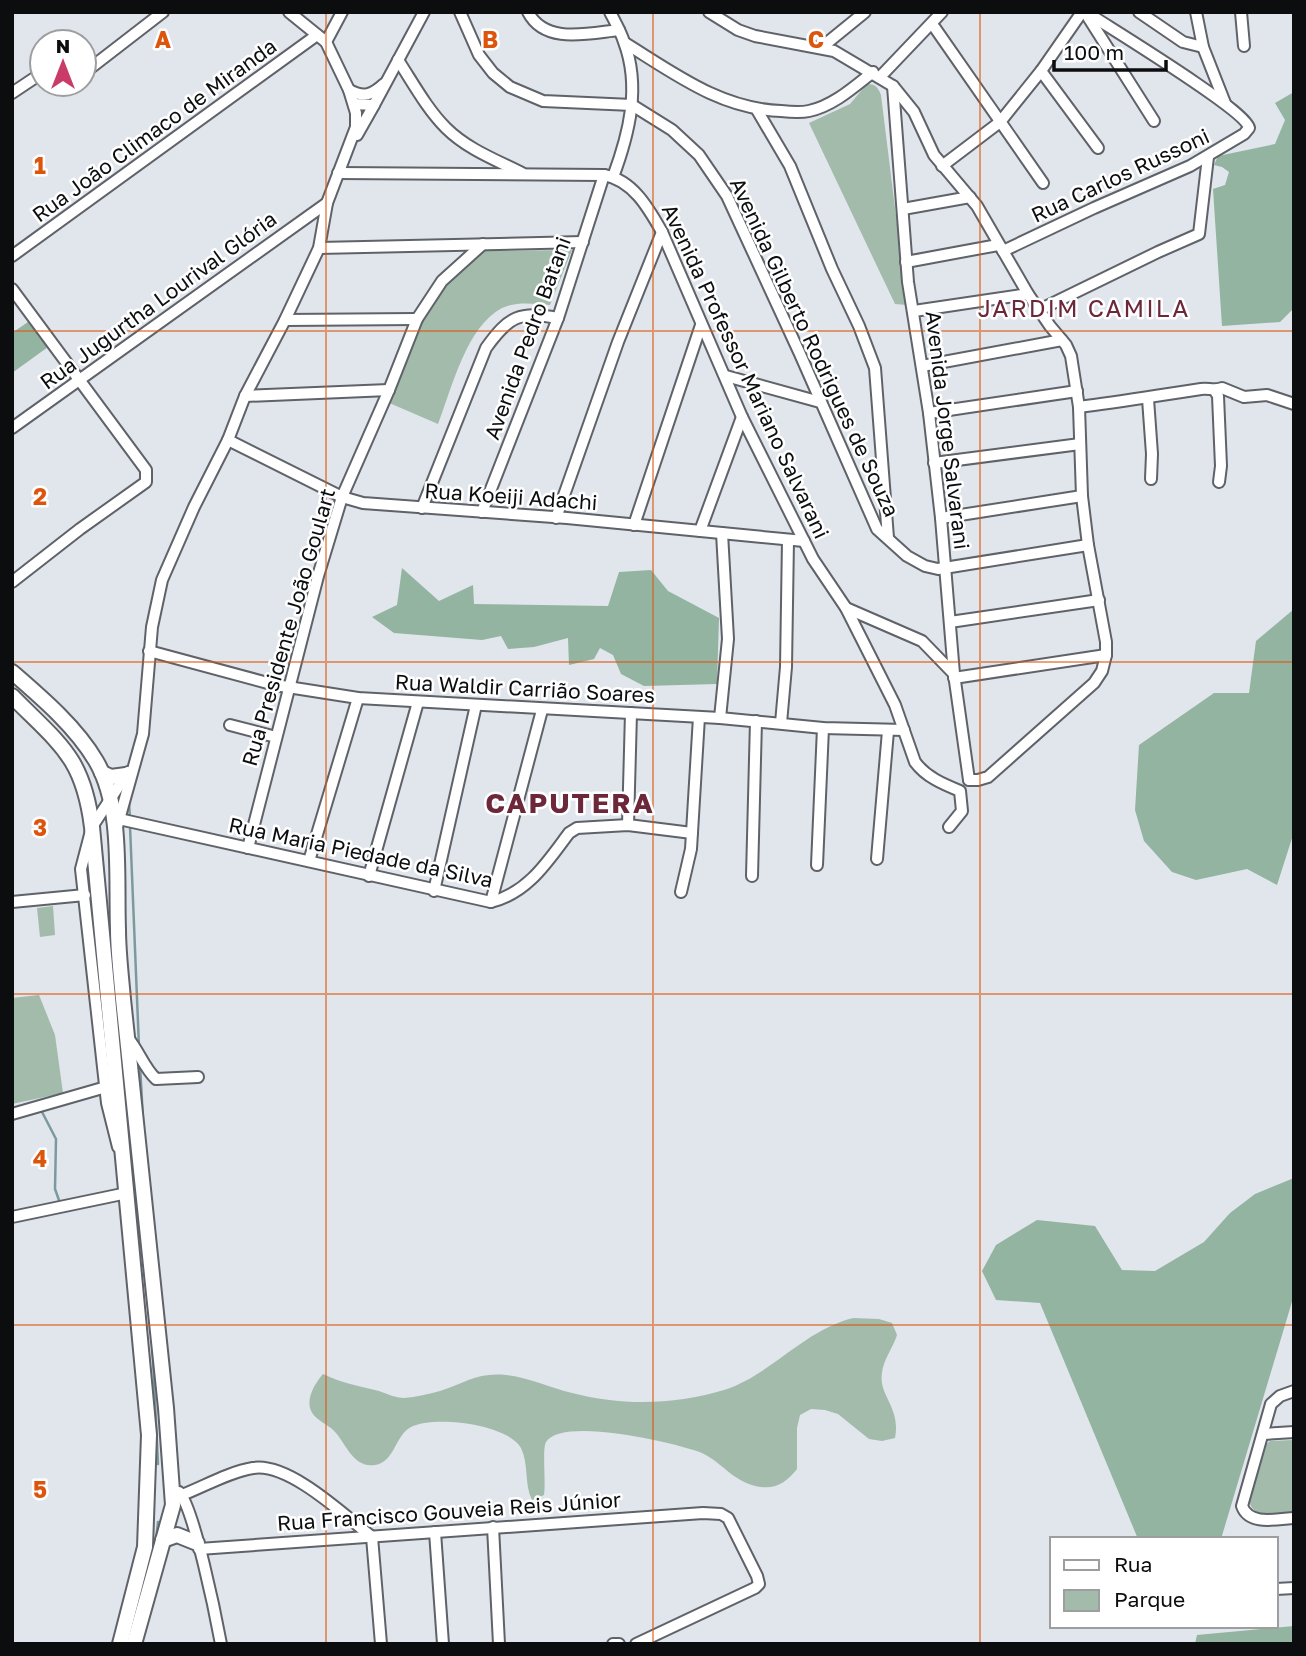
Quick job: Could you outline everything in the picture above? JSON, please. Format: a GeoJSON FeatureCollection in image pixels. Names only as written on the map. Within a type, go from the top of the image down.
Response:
{"type":"FeatureCollection","features":[{"type":"Feature","properties":{"kind":"main road"},"geometry":{"type":"LineString","coordinates":[[12,672],[50,707],[86,746],[102,773],[117,826],[118,933],[177,1491],[134,1644]]}},
{"type":"Feature","properties":{"kind":"main road"},"geometry":{"type":"LineString","coordinates":[[12,696],[71,757],[86,792],[92,827],[147,1413],[149,1486],[145,1547],[120,1644]]}},
{"type":"Feature","properties":{"kind":"main road"},"geometry":{"type":"LineString","coordinates":[[30,713],[29,707],[34,704],[50,707]]}},
{"type":"Feature","properties":{"kind":"main road"},"geometry":{"type":"LineString","coordinates":[[102,773],[111,777],[131,770]]}},
{"type":"Feature","properties":{"kind":"main road"},"geometry":{"type":"LineString","coordinates":[[136,1301],[146,1334],[152,1336],[159,1330]]}},
{"type":"Feature","properties":{"kind":"main road"},"geometry":{"type":"LineString","coordinates":[[149,1486],[160,1481],[177,1491]]}},
{"type":"Feature","properties":{"kind":"main road"},"geometry":{"type":"LineString","coordinates":[[147,1504],[156,1511],[172,1515]]}},
{"type":"Feature","properties":{"kind":"main road"},"geometry":{"type":"LineString","coordinates":[[163,1540],[177,1535],[198,1546]]}},
{"type":"Feature","properties":{"kind":"street"},"geometry":{"type":"LineString","coordinates":[[98,62],[163,12]]}},
{"type":"Feature","properties":{"kind":"street"},"geometry":{"type":"LineString","coordinates":[[117,826],[142,734],[149,651],[162,580],[194,507],[228,440],[245,396],[319,248],[327,203],[356,124],[349,90],[321,38],[289,12]]}},
{"type":"Feature","properties":{"kind":"street"},"geometry":{"type":"LineString","coordinates":[[321,38],[342,12]]}},
{"type":"Feature","properties":{"kind":"street"},"geometry":{"type":"LineString","coordinates":[[350,143],[374,105],[424,12]]}},
{"type":"Feature","properties":{"kind":"street"},"geometry":{"type":"LineString","coordinates":[[460,12],[486,65],[493,74],[518,92],[543,101],[632,105]]}},
{"type":"Feature","properties":{"kind":"street"},"geometry":{"type":"LineString","coordinates":[[528,12],[543,29],[554,34],[619,30]]}},
{"type":"Feature","properties":{"kind":"street","name":"Avenida Pedro Batani"},"geometry":{"type":"LineString","coordinates":[[482,512],[558,318],[583,242],[628,131],[632,85],[625,43],[610,12]]}},
{"type":"Feature","properties":{"kind":"street"},"geometry":{"type":"LineString","coordinates":[[709,12],[738,30],[755,36],[822,47],[846,57],[892,86],[914,112],[942,166],[970,197],[1028,293],[1071,356],[1079,407],[1082,496],[1106,655],[1102,671],[1094,683],[988,777],[969,780],[960,790],[962,810],[949,827]]}},
{"type":"Feature","properties":{"kind":"street"},"geometry":{"type":"LineString","coordinates":[[822,47],[865,12]]}},
{"type":"Feature","properties":{"kind":"street"},"geometry":{"type":"LineString","coordinates":[[625,43],[705,92],[735,105],[757,110],[809,111],[846,93],[876,74],[942,12]]}},
{"type":"Feature","properties":{"kind":"street"},"geometry":{"type":"LineString","coordinates":[[942,166],[1000,122],[1084,12]]}},
{"type":"Feature","properties":{"kind":"street"},"geometry":{"type":"LineString","coordinates":[[1084,12],[1225,103]]}},
{"type":"Feature","properties":{"kind":"street"},"geometry":{"type":"LineString","coordinates":[[1084,12],[1154,121]]}},
{"type":"Feature","properties":{"kind":"street"},"geometry":{"type":"LineString","coordinates":[[1139,12],[1183,42],[1203,47]]}},
{"type":"Feature","properties":{"kind":"street"},"geometry":{"type":"LineString","coordinates":[[1196,12],[1203,47],[1225,103]]}},
{"type":"Feature","properties":{"kind":"street"},"geometry":{"type":"LineString","coordinates":[[1241,12],[1244,46]]}},
{"type":"Feature","properties":{"kind":"street"},"geometry":{"type":"LineString","coordinates":[[935,29],[1043,183]]}},
{"type":"Feature","properties":{"kind":"street","name":"Rua João Climaco de Miranda"},"geometry":{"type":"LineString","coordinates":[[12,256],[321,38]]}},
{"type":"Feature","properties":{"kind":"street"},"geometry":{"type":"LineString","coordinates":[[398,60],[438,119],[461,141],[523,174]]}},
{"type":"Feature","properties":{"kind":"street"},"geometry":{"type":"LineString","coordinates":[[1041,71],[1098,148]]}},
{"type":"Feature","properties":{"kind":"street"},"geometry":{"type":"LineString","coordinates":[[349,90],[366,95],[376,91],[388,79]]}},
{"type":"Feature","properties":{"kind":"street"},"geometry":{"type":"LineString","coordinates":[[12,93],[28,82]]}},
{"type":"Feature","properties":{"kind":"street","name":"Avenida Jorge Salvarani"},"geometry":{"type":"LineString","coordinates":[[892,86],[906,262],[929,413],[954,676],[969,780]]}},
{"type":"Feature","properties":{"kind":"street","name":"Rua Carlos Russoni"},"geometry":{"type":"LineString","coordinates":[[906,262],[1000,248],[1208,157],[1244,134],[1250,127],[1225,103]]}},
{"type":"Feature","properties":{"kind":"street"},"geometry":{"type":"LineString","coordinates":[[354,104],[374,105]]}},
{"type":"Feature","properties":{"kind":"street","name":"Avenida Gilberto Rodrigues de Souza"},"geometry":{"type":"LineString","coordinates":[[632,105],[690,144],[727,196],[876,527],[907,556],[925,566],[945,568]]}},
{"type":"Feature","properties":{"kind":"street"},"geometry":{"type":"LineString","coordinates":[[757,110],[790,166],[832,269],[859,326],[874,368],[888,538]]}},
{"type":"Feature","properties":{"kind":"street"},"geometry":{"type":"LineString","coordinates":[[476,150],[482,160],[480,175]]}},
{"type":"Feature","properties":{"kind":"street"},"geometry":{"type":"LineString","coordinates":[[1039,310],[1199,234],[1208,157]]}},
{"type":"Feature","properties":{"kind":"street"},"geometry":{"type":"LineString","coordinates":[[338,173],[609,176]]}},
{"type":"Feature","properties":{"kind":"street","name":"Avenida Professor Mariano Salvarani"},"geometry":{"type":"LineString","coordinates":[[609,176],[622,181],[647,205],[662,232],[742,416],[813,559],[846,608],[895,705],[919,768],[936,780],[960,790]]}},
{"type":"Feature","properties":{"kind":"street"},"geometry":{"type":"LineString","coordinates":[[903,209],[970,197]]}},
{"type":"Feature","properties":{"kind":"street","name":"Rua Jugurtha Lourival Glória"},"geometry":{"type":"LineString","coordinates":[[12,428],[327,203]]}},
{"type":"Feature","properties":{"kind":"street"},"geometry":{"type":"LineString","coordinates":[[556,518],[616,349],[662,232]]}},
{"type":"Feature","properties":{"kind":"street"},"geometry":{"type":"LineString","coordinates":[[319,248],[583,242]]}},
{"type":"Feature","properties":{"kind":"street","name":"Rua Presidente João Goulart"},"geometry":{"type":"LineString","coordinates":[[248,848],[318,576],[342,497],[417,319],[442,281],[483,244]]}},
{"type":"Feature","properties":{"kind":"street"},"geometry":{"type":"LineString","coordinates":[[12,289],[146,470],[146,482],[12,582]]}},
{"type":"Feature","properties":{"kind":"street"},"geometry":{"type":"LineString","coordinates":[[914,311],[1028,293]]}},
{"type":"Feature","properties":{"kind":"street"},"geometry":{"type":"LineString","coordinates":[[422,508],[486,348],[504,326],[525,314],[558,318]]}},
{"type":"Feature","properties":{"kind":"street"},"geometry":{"type":"LineString","coordinates":[[285,320],[417,319]]}},
{"type":"Feature","properties":{"kind":"street"},"geometry":{"type":"LineString","coordinates":[[634,525],[701,325]]}},
{"type":"Feature","properties":{"kind":"street"},"geometry":{"type":"LineString","coordinates":[[922,366],[1062,340]]}},
{"type":"Feature","properties":{"kind":"street"},"geometry":{"type":"LineString","coordinates":[[726,376],[820,402]]}},
{"type":"Feature","properties":{"kind":"street"},"geometry":{"type":"LineString","coordinates":[[1079,407],[1205,388],[1215,391],[1222,388],[1244,397],[1267,395],[1294,404]]}},
{"type":"Feature","properties":{"kind":"street"},"geometry":{"type":"LineString","coordinates":[[245,396],[389,390]]}},
{"type":"Feature","properties":{"kind":"street"},"geometry":{"type":"LineString","coordinates":[[929,413],[1077,391]]}},
{"type":"Feature","properties":{"kind":"street"},"geometry":{"type":"LineString","coordinates":[[1215,391],[1218,396],[1221,466],[1219,482]]}},
{"type":"Feature","properties":{"kind":"street"},"geometry":{"type":"LineString","coordinates":[[1148,398],[1151,478]]}},
{"type":"Feature","properties":{"kind":"street"},"geometry":{"type":"LineString","coordinates":[[700,531],[742,416]]}},
{"type":"Feature","properties":{"kind":"street","name":"Rua Koeiji Adachi"},"geometry":{"type":"LineString","coordinates":[[228,440],[342,497],[363,503],[804,541]]}},
{"type":"Feature","properties":{"kind":"street"},"geometry":{"type":"LineString","coordinates":[[934,463],[1080,444]]}},
{"type":"Feature","properties":{"kind":"street"},"geometry":{"type":"LineString","coordinates":[[941,518],[1082,496]]}},
{"type":"Feature","properties":{"kind":"street"},"geometry":{"type":"LineString","coordinates":[[720,718],[728,639],[722,533]]}},
{"type":"Feature","properties":{"kind":"street"},"geometry":{"type":"LineString","coordinates":[[781,723],[786,667],[788,540]]}},
{"type":"Feature","properties":{"kind":"street"},"geometry":{"type":"LineString","coordinates":[[945,568],[1088,545]]}},
{"type":"Feature","properties":{"kind":"street"},"geometry":{"type":"LineString","coordinates":[[950,622],[1099,600]]}},
{"type":"Feature","properties":{"kind":"street"},"geometry":{"type":"LineString","coordinates":[[846,608],[922,641],[954,676],[1106,655]]}},
{"type":"Feature","properties":{"kind":"street","name":"Rua Waldir Carrião Soares"},"geometry":{"type":"LineString","coordinates":[[149,651],[289,687],[358,698],[720,718],[823,728],[904,730]]}},
{"type":"Feature","properties":{"kind":"street"},"geometry":{"type":"LineString","coordinates":[[309,861],[358,698]]}},
{"type":"Feature","properties":{"kind":"street"},"geometry":{"type":"LineString","coordinates":[[369,876],[418,702]]}},
{"type":"Feature","properties":{"kind":"street"},"geometry":{"type":"LineString","coordinates":[[434,891],[476,705]]}},
{"type":"Feature","properties":{"kind":"street"},"geometry":{"type":"LineString","coordinates":[[491,902],[541,710]]}},
{"type":"Feature","properties":{"kind":"street"},"geometry":{"type":"LineString","coordinates":[[628,825],[631,713]]}},
{"type":"Feature","properties":{"kind":"street"},"geometry":{"type":"LineString","coordinates":[[681,892],[692,833],[699,717]]}},
{"type":"Feature","properties":{"kind":"street"},"geometry":{"type":"LineString","coordinates":[[752,876],[756,721]]}},
{"type":"Feature","properties":{"kind":"street"},"geometry":{"type":"LineString","coordinates":[[230,725],[276,737]]}},
{"type":"Feature","properties":{"kind":"street"},"geometry":{"type":"LineString","coordinates":[[817,865],[823,728]]}},
{"type":"Feature","properties":{"kind":"street"},"geometry":{"type":"LineString","coordinates":[[877,859],[888,731]]}},
{"type":"Feature","properties":{"kind":"street"},"geometry":{"type":"LineString","coordinates":[[125,1173],[109,1114],[81,869],[92,827],[131,770]]}},
{"type":"Feature","properties":{"kind":"street","name":"Rua Maria Piedade da Silva"},"geometry":{"type":"LineString","coordinates":[[117,826],[248,848],[491,902],[503,899],[536,877],[569,832],[576,828],[628,825],[692,833]]}},
{"type":"Feature","properties":{"kind":"street"},"geometry":{"type":"LineString","coordinates":[[12,902],[85,895]]}},
{"type":"Feature","properties":{"kind":"street"},"geometry":{"type":"LineString","coordinates":[[128,1038],[156,1079],[198,1077]]}},
{"type":"Feature","properties":{"kind":"street"},"geometry":{"type":"LineString","coordinates":[[12,1114],[106,1087]]}},
{"type":"Feature","properties":{"kind":"street"},"geometry":{"type":"LineString","coordinates":[[12,1217],[127,1193]]}},
{"type":"Feature","properties":{"kind":"street"},"geometry":{"type":"LineString","coordinates":[[1294,1391],[1272,1402],[1242,1501],[1244,1512],[1250,1517],[1294,1518]]}},
{"type":"Feature","properties":{"kind":"street"},"geometry":{"type":"LineString","coordinates":[[1263,1434],[1294,1432]]}},
{"type":"Feature","properties":{"kind":"street"},"geometry":{"type":"LineString","coordinates":[[221,1644],[193,1522],[177,1491],[256,1467],[269,1469],[302,1484],[372,1537],[381,1644]]}},
{"type":"Feature","properties":{"kind":"street","name":"Rua Francisco Gouveia Reis Júnior"},"geometry":{"type":"LineString","coordinates":[[198,1546],[372,1537],[703,1513],[722,1514],[728,1518],[759,1584],[750,1592],[636,1644]]}},
{"type":"Feature","properties":{"kind":"street"},"geometry":{"type":"LineString","coordinates":[[172,1515],[193,1522]]}},
{"type":"Feature","properties":{"kind":"street"},"geometry":{"type":"LineString","coordinates":[[493,1527],[499,1644]]}},
{"type":"Feature","properties":{"kind":"street"},"geometry":{"type":"LineString","coordinates":[[435,1532],[443,1644]]}},
{"type":"Feature","properties":{"kind":"street"},"geometry":{"type":"LineString","coordinates":[[612,1644],[619,1644]]}},
{"type":"Feature","properties":{"kind":"green space"},"geometry":{"type":"Polygon","coordinates":[[[867,84],[876,86],[881,95],[907,305],[895,304],[809,123],[850,104],[867,84]]]}},
{"type":"Feature","properties":{"kind":"green space"},"geometry":{"type":"Polygon","coordinates":[[[1294,92],[1294,308],[1280,322],[1222,326],[1213,189],[1225,185],[1229,172],[1214,165],[1218,156],[1275,144],[1285,120],[1275,103],[1294,92]]]}},
{"type":"Feature","properties":{"kind":"green space"},"geometry":{"type":"Polygon","coordinates":[[[572,250],[550,305],[514,304],[502,308],[489,317],[479,329],[455,376],[438,424],[387,402],[416,329],[449,276],[485,251],[572,250]]]}},
{"type":"Feature","properties":{"kind":"green space"},"geometry":{"type":"Polygon","coordinates":[[[28,322],[48,347],[12,373],[12,333],[28,322]]]}},
{"type":"Feature","properties":{"kind":"green space"},"geometry":{"type":"Polygon","coordinates":[[[402,568],[439,601],[473,585],[474,604],[608,606],[619,572],[651,570],[668,591],[719,618],[717,684],[644,686],[621,674],[613,655],[600,648],[594,659],[569,665],[568,638],[534,647],[508,649],[501,636],[482,640],[394,633],[372,617],[397,605],[402,568]]]}},
{"type":"Feature","properties":{"kind":"green space"},"geometry":{"type":"Polygon","coordinates":[[[1294,609],[1294,832],[1277,885],[1247,869],[1196,880],[1172,872],[1144,841],[1135,810],[1139,745],[1214,693],[1249,693],[1256,641],[1294,609]]]}},
{"type":"Feature","properties":{"kind":"green space"},"geometry":{"type":"Polygon","coordinates":[[[53,906],[55,935],[40,937],[37,908],[53,906]]]}},
{"type":"Feature","properties":{"kind":"green space"},"geometry":{"type":"Polygon","coordinates":[[[39,995],[55,1035],[63,1093],[12,1104],[12,998],[39,995]]]}},
{"type":"Feature","properties":{"kind":"green space"},"geometry":{"type":"Polygon","coordinates":[[[1294,1178],[1294,1295],[1222,1537],[1137,1537],[1040,1303],[996,1300],[982,1271],[996,1245],[1037,1220],[1095,1226],[1122,1270],[1155,1271],[1204,1242],[1230,1213],[1255,1194],[1294,1178]]]}},
{"type":"Feature","properties":{"kind":"green space"},"geometry":{"type":"Polygon","coordinates":[[[853,1318],[879,1319],[892,1323],[897,1335],[882,1373],[883,1388],[895,1418],[895,1438],[882,1441],[869,1439],[838,1414],[811,1409],[800,1415],[797,1428],[797,1469],[786,1480],[772,1487],[744,1482],[709,1457],[689,1449],[621,1434],[574,1431],[556,1435],[546,1442],[544,1495],[532,1500],[521,1448],[502,1433],[470,1424],[422,1423],[411,1427],[401,1436],[391,1454],[382,1463],[368,1465],[356,1460],[336,1433],[315,1416],[309,1403],[315,1385],[323,1374],[401,1398],[440,1391],[496,1374],[523,1378],[572,1393],[610,1400],[648,1402],[687,1399],[741,1383],[819,1332],[853,1318]]]}},
{"type":"Feature","properties":{"kind":"green space"},"geometry":{"type":"Polygon","coordinates":[[[1294,1440],[1294,1512],[1261,1514],[1249,1501],[1264,1446],[1270,1441],[1294,1440]]]}},
{"type":"Feature","properties":{"kind":"green space"},"geometry":{"type":"Polygon","coordinates":[[[1294,1626],[1294,1644],[1195,1644],[1197,1635],[1294,1626]]]}},
{"type":"Feature","properties":{"kind":"waterway"},"geometry":{"type":"LineString","coordinates":[[129,802],[130,820]]}},
{"type":"Feature","properties":{"kind":"waterway"},"geometry":{"type":"LineString","coordinates":[[130,826],[139,1047]]}},
{"type":"Feature","properties":{"kind":"waterway"},"geometry":{"type":"LineString","coordinates":[[140,1064],[143,1120]]}},
{"type":"Feature","properties":{"kind":"waterway"},"geometry":{"type":"LineString","coordinates":[[41,1110],[56,1139],[55,1189],[60,1203]]}},
{"type":"Feature","properties":{"kind":"waterway"},"geometry":{"type":"LineString","coordinates":[[152,1340],[158,1464]]}},
{"type":"Feature","properties":{"kind":"waterway"},"geometry":{"type":"LineString","coordinates":[[156,1540],[158,1522]]}},
{"type":"Feature","properties":{"kind":"district","name":"JARDIM CAMILA"},"geometry":{"type":"Point","coordinates":[1084,307]}},
{"type":"Feature","properties":{"kind":"district","name":"CAPUTERA"},"geometry":{"type":"Point","coordinates":[570,802]}}]}
